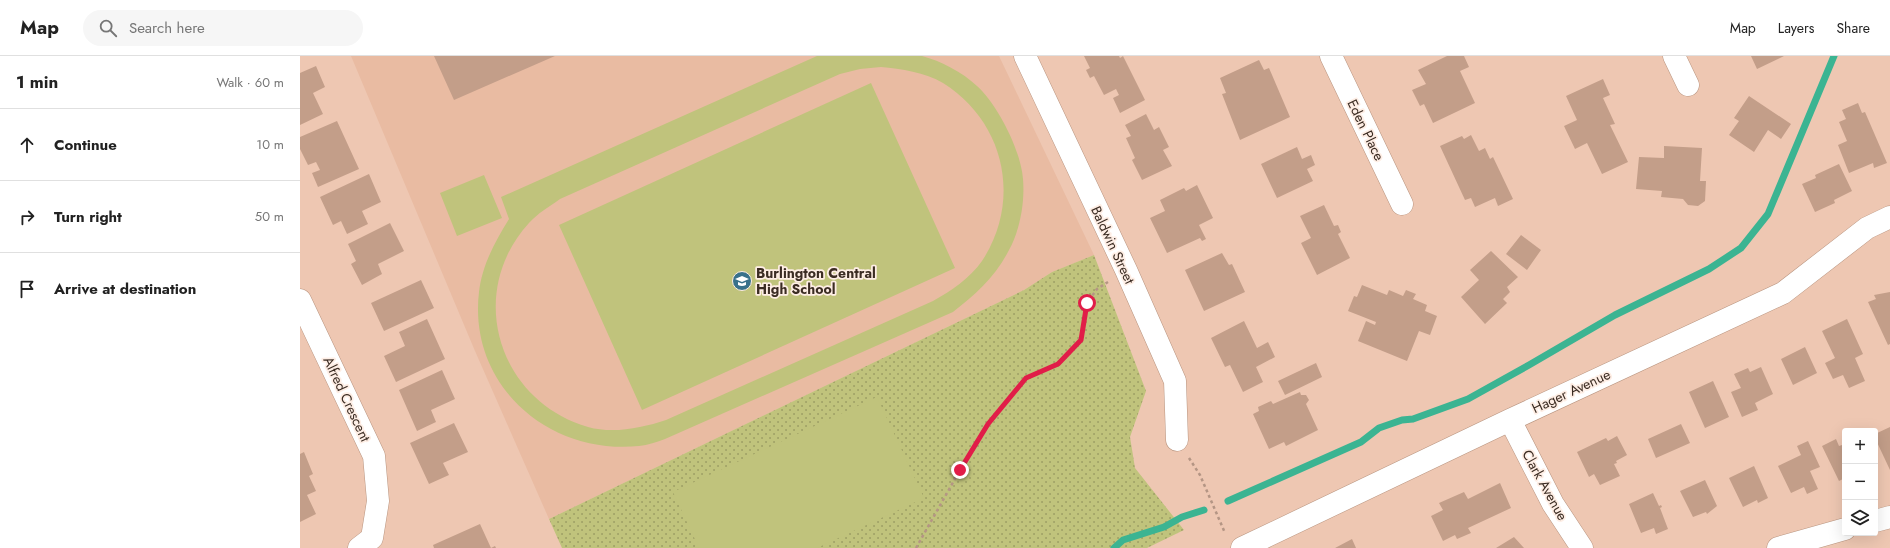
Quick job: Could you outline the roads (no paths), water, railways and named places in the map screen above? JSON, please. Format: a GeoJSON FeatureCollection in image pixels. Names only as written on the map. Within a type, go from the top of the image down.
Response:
{"type":"FeatureCollection","features":[{"type":"Feature","properties":{"kind":"street","name":"Baldwin Street"},"geometry":{"type":"LineString","coordinates":[[1025,56],[1126,270],[1175,381],[1177,440]]}},
{"type":"Feature","properties":{"kind":"street","name":"Eden Place"},"geometry":{"type":"LineString","coordinates":[[1331,56],[1402,204]]}},
{"type":"Feature","properties":{"kind":"street"},"geometry":{"type":"LineString","coordinates":[[1674,56],[1688,85]]}},
{"type":"Feature","properties":{"kind":"street","name":"Hager Avenue"},"geometry":{"type":"LineString","coordinates":[[1250,547],[1510,420],[1783,293],[1867,228],[1890,217]]}},
{"type":"Feature","properties":{"kind":"street","name":"Alfred Crescent"},"geometry":{"type":"LineString","coordinates":[[300,300],[374,456],[378,501],[372,538],[359,548]]}},
{"type":"Feature","properties":{"kind":"street","name":"Clark Avenue"},"geometry":{"type":"LineString","coordinates":[[1510,420],[1553,504],[1582,548]]}},
{"type":"Feature","properties":{"kind":"street"},"geometry":{"type":"LineString","coordinates":[[1878,520],[1890,517]]}},
{"type":"Feature","properties":{"kind":"street"},"geometry":{"type":"LineString","coordinates":[[1778,548],[1842,530]]}},
{"type":"Feature","properties":{"kind":"waterway"},"geometry":{"type":"LineString","coordinates":[[1228,501],[1361,442],[1379,428],[1402,420],[1413,419],[1468,399],[1615,315],[1709,269],[1741,248],[1768,214],[1834,56]]}},
{"type":"Feature","properties":{"kind":"waterway"},"geometry":{"type":"LineString","coordinates":[[1114,548],[1123,540],[1164,527],[1182,517],[1204,510]]}},
{"type":"Feature","properties":{"kind":"place","name":"Burlington Central High School"},"geometry":{"type":"Point","coordinates":[742,281]}}]}
